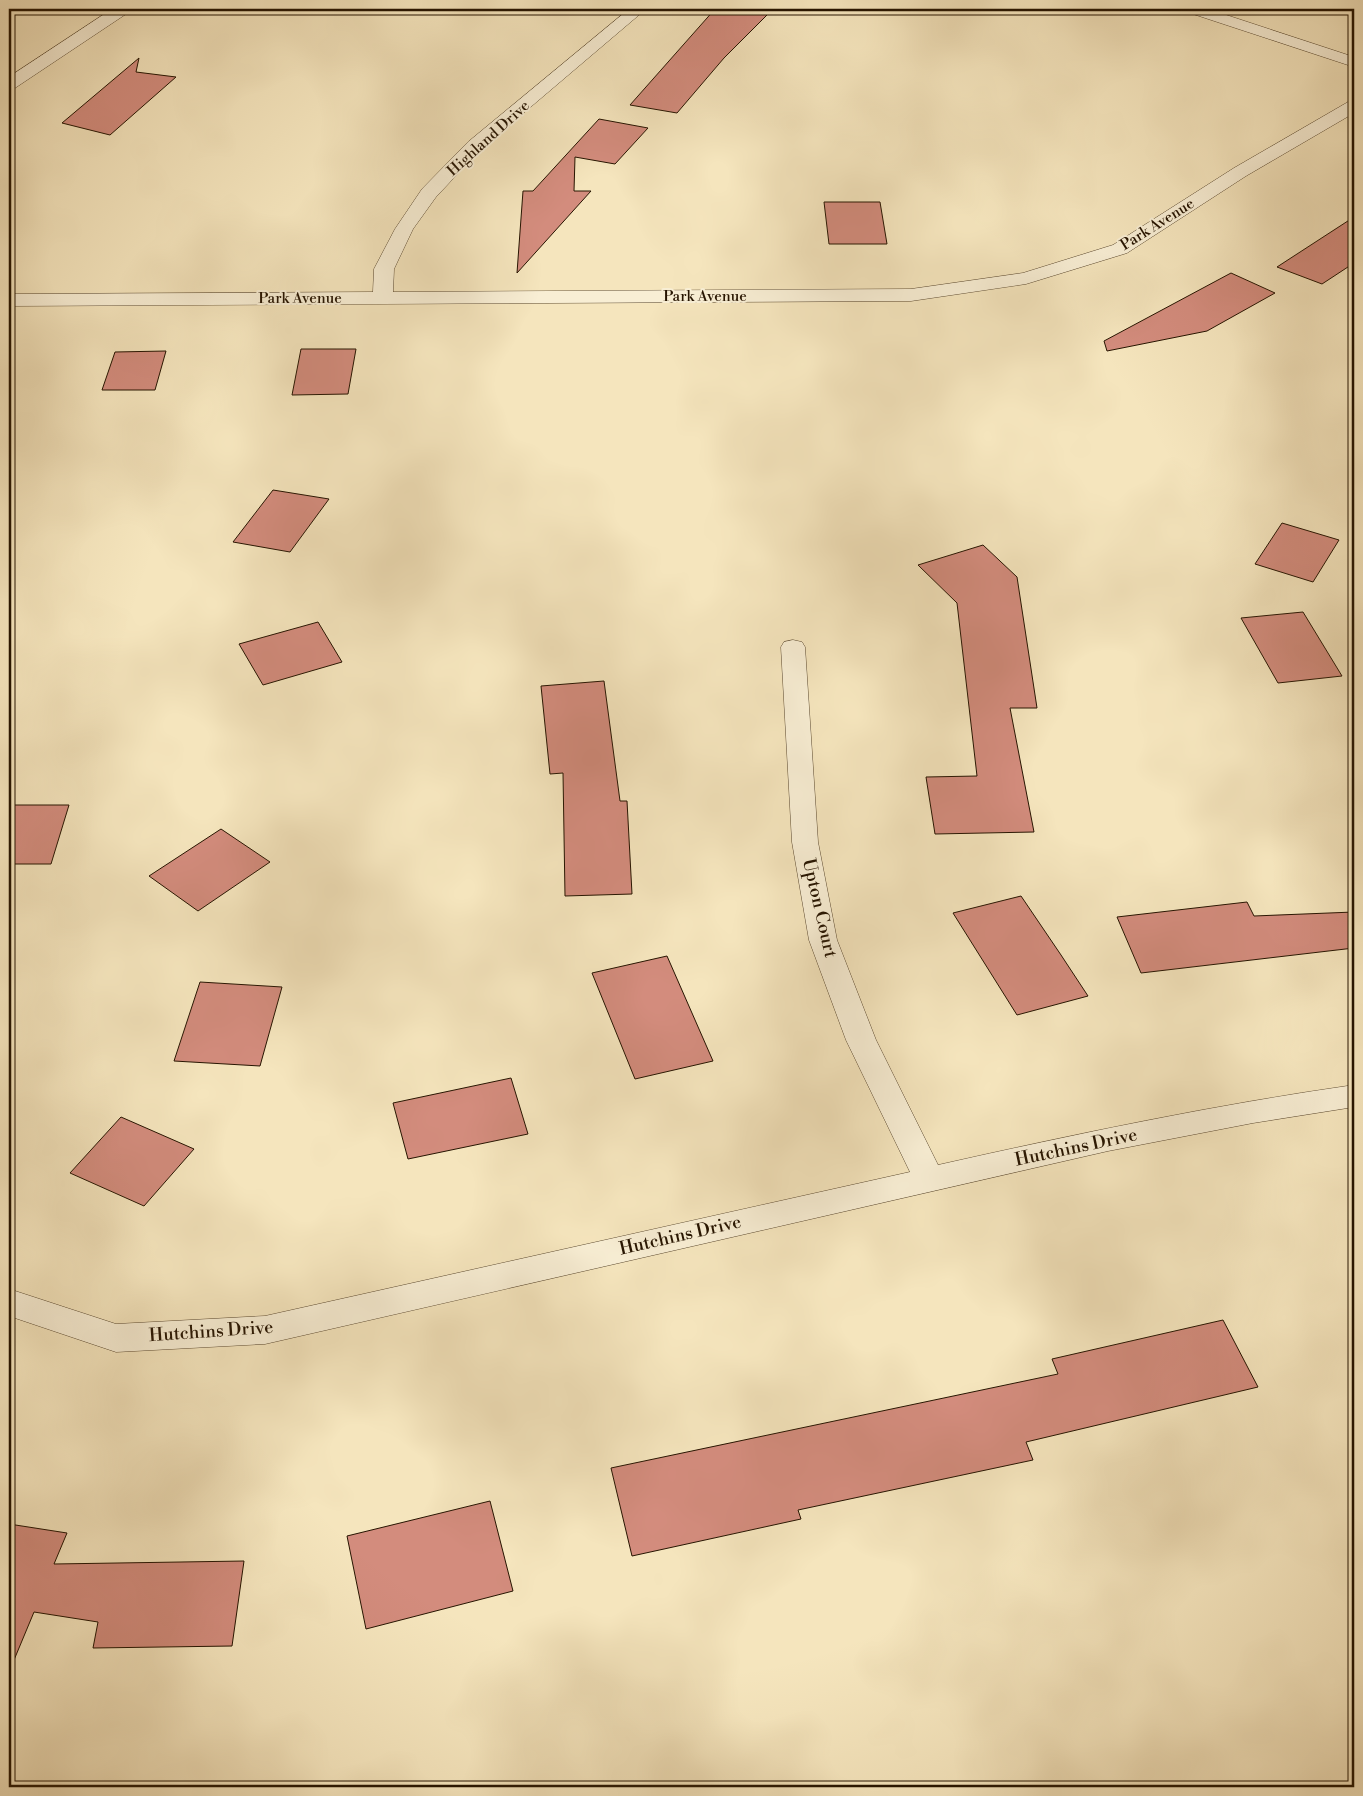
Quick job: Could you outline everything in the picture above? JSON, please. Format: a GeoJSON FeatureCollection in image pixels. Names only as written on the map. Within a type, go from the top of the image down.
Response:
{"type":"FeatureCollection","features":[{"type":"Feature","properties":{"kind":"street"},"geometry":{"type":"LineString","coordinates":[[9,84],[123,9]]}},
{"type":"Feature","properties":{"kind":"street","name":"Highland Drive"},"geometry":{"type":"LineString","coordinates":[[383,298],[384,269],[404,229],[429,194],[474,146],[638,9]]}},
{"type":"Feature","properties":{"kind":"street"},"geometry":{"type":"LineString","coordinates":[[1193,9],[1354,62]]}},
{"type":"Feature","properties":{"kind":"street","name":"Park Avenue"},"geometry":{"type":"LineString","coordinates":[[9,300],[911,294],[1026,278],[1120,249],[1240,172],[1354,106]]}},
{"type":"Feature","properties":{"kind":"street","name":"Upton Court"},"geometry":{"type":"LineString","coordinates":[[793,647],[804,842],[823,940],[861,1040],[929,1178]]}},
{"type":"Feature","properties":{"kind":"street","name":"Hutchins Drive"},"geometry":{"type":"LineString","coordinates":[[9,1303],[116,1338],[265,1330],[929,1178],[1108,1139],[1234,1114],[1354,1096]]}},
{"type":"Feature","properties":{"kind":"building"},"geometry":{"type":"Polygon","coordinates":[[[715,9],[773,9],[724,58],[677,113],[630,105],[715,9]]]}},
{"type":"Feature","properties":{"kind":"building"},"geometry":{"type":"Polygon","coordinates":[[[139,58],[136,72],[176,77],[110,135],[62,123],[139,58]]]}},
{"type":"Feature","properties":{"kind":"building"},"geometry":{"type":"Polygon","coordinates":[[[599,119],[648,128],[615,164],[575,157],[574,191],[591,191],[517,273],[523,191],[533,191],[599,119]]]}},
{"type":"Feature","properties":{"kind":"building"},"geometry":{"type":"Polygon","coordinates":[[[824,202],[880,202],[887,244],[829,244],[824,202]]]}},
{"type":"Feature","properties":{"kind":"building"},"geometry":{"type":"Polygon","coordinates":[[[1354,217],[1354,263],[1322,284],[1277,267],[1354,217]]]}},
{"type":"Feature","properties":{"kind":"building"},"geometry":{"type":"Polygon","coordinates":[[[1231,273],[1275,293],[1207,331],[1107,351],[1104,341],[1231,273]]]}},
{"type":"Feature","properties":{"kind":"building"},"geometry":{"type":"Polygon","coordinates":[[[301,349],[356,349],[348,394],[292,395],[301,349]]]}},
{"type":"Feature","properties":{"kind":"building"},"geometry":{"type":"Polygon","coordinates":[[[166,351],[155,390],[102,390],[115,352],[166,351]]]}},
{"type":"Feature","properties":{"kind":"building"},"geometry":{"type":"Polygon","coordinates":[[[273,490],[329,499],[290,552],[233,542],[273,490]]]}},
{"type":"Feature","properties":{"kind":"building"},"geometry":{"type":"Polygon","coordinates":[[[1282,523],[1339,540],[1313,582],[1255,564],[1282,523]]]}},
{"type":"Feature","properties":{"kind":"building"},"geometry":{"type":"Polygon","coordinates":[[[983,545],[1017,577],[1037,708],[1010,708],[1034,832],[935,834],[926,777],[977,776],[957,603],[918,565],[983,545]]]}},
{"type":"Feature","properties":{"kind":"building"},"geometry":{"type":"Polygon","coordinates":[[[1303,612],[1342,676],[1278,683],[1241,618],[1303,612]]]}},
{"type":"Feature","properties":{"kind":"building"},"geometry":{"type":"Polygon","coordinates":[[[318,622],[342,662],[263,685],[239,644],[318,622]]]}},
{"type":"Feature","properties":{"kind":"building"},"geometry":{"type":"Polygon","coordinates":[[[604,681],[620,801],[627,801],[632,894],[565,896],[563,773],[550,774],[541,686],[604,681]]]}},
{"type":"Feature","properties":{"kind":"building"},"geometry":{"type":"Polygon","coordinates":[[[9,805],[69,805],[51,864],[9,864],[9,805]]]}},
{"type":"Feature","properties":{"kind":"building"},"geometry":{"type":"Polygon","coordinates":[[[221,829],[270,862],[198,911],[149,876],[221,829]]]}},
{"type":"Feature","properties":{"kind":"building"},"geometry":{"type":"Polygon","coordinates":[[[1021,896],[1088,996],[1017,1015],[953,913],[1021,896]]]}},
{"type":"Feature","properties":{"kind":"building"},"geometry":{"type":"Polygon","coordinates":[[[1247,902],[1254,916],[1354,912],[1354,948],[1141,973],[1117,917],[1247,902]]]}},
{"type":"Feature","properties":{"kind":"building"},"geometry":{"type":"Polygon","coordinates":[[[667,956],[713,1061],[635,1079],[592,973],[667,956]]]}},
{"type":"Feature","properties":{"kind":"building"},"geometry":{"type":"Polygon","coordinates":[[[200,982],[282,987],[260,1066],[174,1061],[200,982]]]}},
{"type":"Feature","properties":{"kind":"building"},"geometry":{"type":"Polygon","coordinates":[[[511,1078],[528,1134],[408,1159],[393,1103],[511,1078]]]}},
{"type":"Feature","properties":{"kind":"building"},"geometry":{"type":"Polygon","coordinates":[[[121,1117],[194,1149],[144,1206],[70,1173],[121,1117]]]}},
{"type":"Feature","properties":{"kind":"building"},"geometry":{"type":"Polygon","coordinates":[[[1223,1320],[1258,1387],[1026,1442],[1033,1460],[798,1510],[801,1519],[632,1556],[611,1468],[1058,1374],[1052,1359],[1223,1320]]]}},
{"type":"Feature","properties":{"kind":"building"},"geometry":{"type":"Polygon","coordinates":[[[490,1501],[513,1591],[366,1629],[347,1536],[490,1501]]]}},
{"type":"Feature","properties":{"kind":"building"},"geometry":{"type":"Polygon","coordinates":[[[9,1524],[67,1533],[54,1564],[244,1561],[232,1646],[93,1648],[98,1622],[34,1612],[9,1672],[9,1524]]]}}]}
